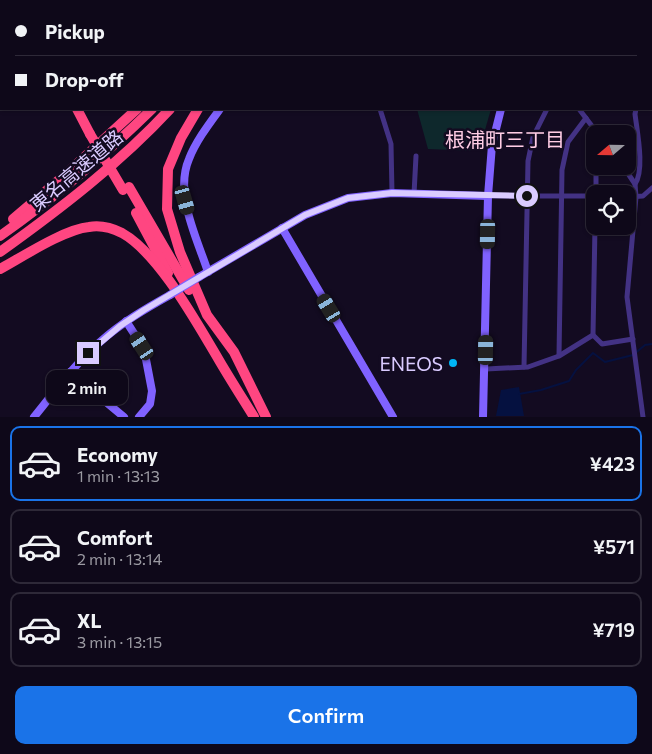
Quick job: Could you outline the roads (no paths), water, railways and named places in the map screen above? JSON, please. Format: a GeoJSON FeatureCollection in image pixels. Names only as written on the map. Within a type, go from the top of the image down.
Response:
{"type":"FeatureCollection","features":[{"type":"Feature","properties":{"kind":"highway"},"geometry":{"type":"LineString","coordinates":[[78,110],[169,258],[207,316],[234,352],[266,416]]}},
{"type":"Feature","properties":{"kind":"highway"},"geometry":{"type":"LineString","coordinates":[[83,110],[93,133]]}},
{"type":"Feature","properties":{"kind":"highway"},"geometry":{"type":"LineString","coordinates":[[0,229],[136,110]]}},
{"type":"Feature","properties":{"kind":"highway","name":"東名高速道路"},"geometry":{"type":"LineString","coordinates":[[0,236],[75,179],[118,142],[151,110]]}},
{"type":"Feature","properties":{"kind":"highway","name":"東名高速道路"},"geometry":{"type":"LineString","coordinates":[[0,252],[51,215],[94,180],[169,110]]}},
{"type":"Feature","properties":{"kind":"highway"},"geometry":{"type":"LineString","coordinates":[[197,110],[181,138],[168,169],[167,209],[180,252],[207,316]]}},
{"type":"Feature","properties":{"kind":"highway"},"geometry":{"type":"LineString","coordinates":[[126,188],[182,300],[254,416]]}},
{"type":"Feature","properties":{"kind":"highway"},"geometry":{"type":"LineString","coordinates":[[0,269],[74,232],[88,227],[106,227],[132,240],[164,276],[182,300]]}},
{"type":"Feature","properties":{"kind":"street"},"geometry":{"type":"LineString","coordinates":[[208,272],[185,200],[185,179],[188,159],[219,110]]}},
{"type":"Feature","properties":{"kind":"street"},"geometry":{"type":"LineString","coordinates":[[380,110],[391,144],[392,193]]}},
{"type":"Feature","properties":{"kind":"street"},"geometry":{"type":"LineString","coordinates":[[483,416],[486,369],[488,196],[492,145],[501,110]]}},
{"type":"Feature","properties":{"kind":"street"},"geometry":{"type":"LineString","coordinates":[[524,367],[527,196],[531,145],[547,110]]}},
{"type":"Feature","properties":{"kind":"street"},"geometry":{"type":"LineString","coordinates":[[580,110],[591,125]]}},
{"type":"Feature","properties":{"kind":"street"},"geometry":{"type":"LineString","coordinates":[[629,175],[635,184],[639,179],[640,169],[636,110]]}},
{"type":"Feature","properties":{"kind":"street"},"geometry":{"type":"LineString","coordinates":[[558,356],[562,170],[568,142],[586,118]]}},
{"type":"Feature","properties":{"kind":"street"},"geometry":{"type":"LineString","coordinates":[[414,194],[416,156]]}},
{"type":"Feature","properties":{"kind":"street"},"geometry":{"type":"LineString","coordinates":[[636,197],[642,196],[652,188]]}},
{"type":"Feature","properties":{"kind":"street"},"geometry":{"type":"LineString","coordinates":[[34,416],[70,372],[100,341],[126,322],[282,228],[305,215],[335,202],[358,196],[392,193],[488,196],[586,195]]}},
{"type":"Feature","properties":{"kind":"street"},"geometry":{"type":"LineString","coordinates":[[282,228],[393,416]]}},
{"type":"Feature","properties":{"kind":"street"},"geometry":{"type":"LineString","coordinates":[[596,235],[593,335],[602,344],[633,339]]}},
{"type":"Feature","properties":{"kind":"street"},"geometry":{"type":"LineString","coordinates":[[633,235],[627,297],[643,416]]}},
{"type":"Feature","properties":{"kind":"street"},"geometry":{"type":"LineString","coordinates":[[126,322],[144,349],[152,391],[150,404],[139,416]]}},
{"type":"Feature","properties":{"kind":"street"},"geometry":{"type":"LineString","coordinates":[[486,369],[524,367],[558,356],[593,335]]}},
{"type":"Feature","properties":{"kind":"street"},"geometry":{"type":"LineString","coordinates":[[70,372],[124,416]]}},
{"type":"Feature","properties":{"kind":"waterway"},"geometry":{"type":"LineString","coordinates":[[519,394],[541,390],[569,381],[576,370],[593,353],[605,362],[633,355],[645,345],[652,344]]}},
{"type":"Feature","properties":{"kind":"place","name":"ENEOS"},"geometry":{"type":"Point","coordinates":[453,363]}},
{"type":"Feature","properties":{"kind":"district","name":"根浦町三丁目"},"geometry":{"type":"Point","coordinates":[505,139]}}]}
